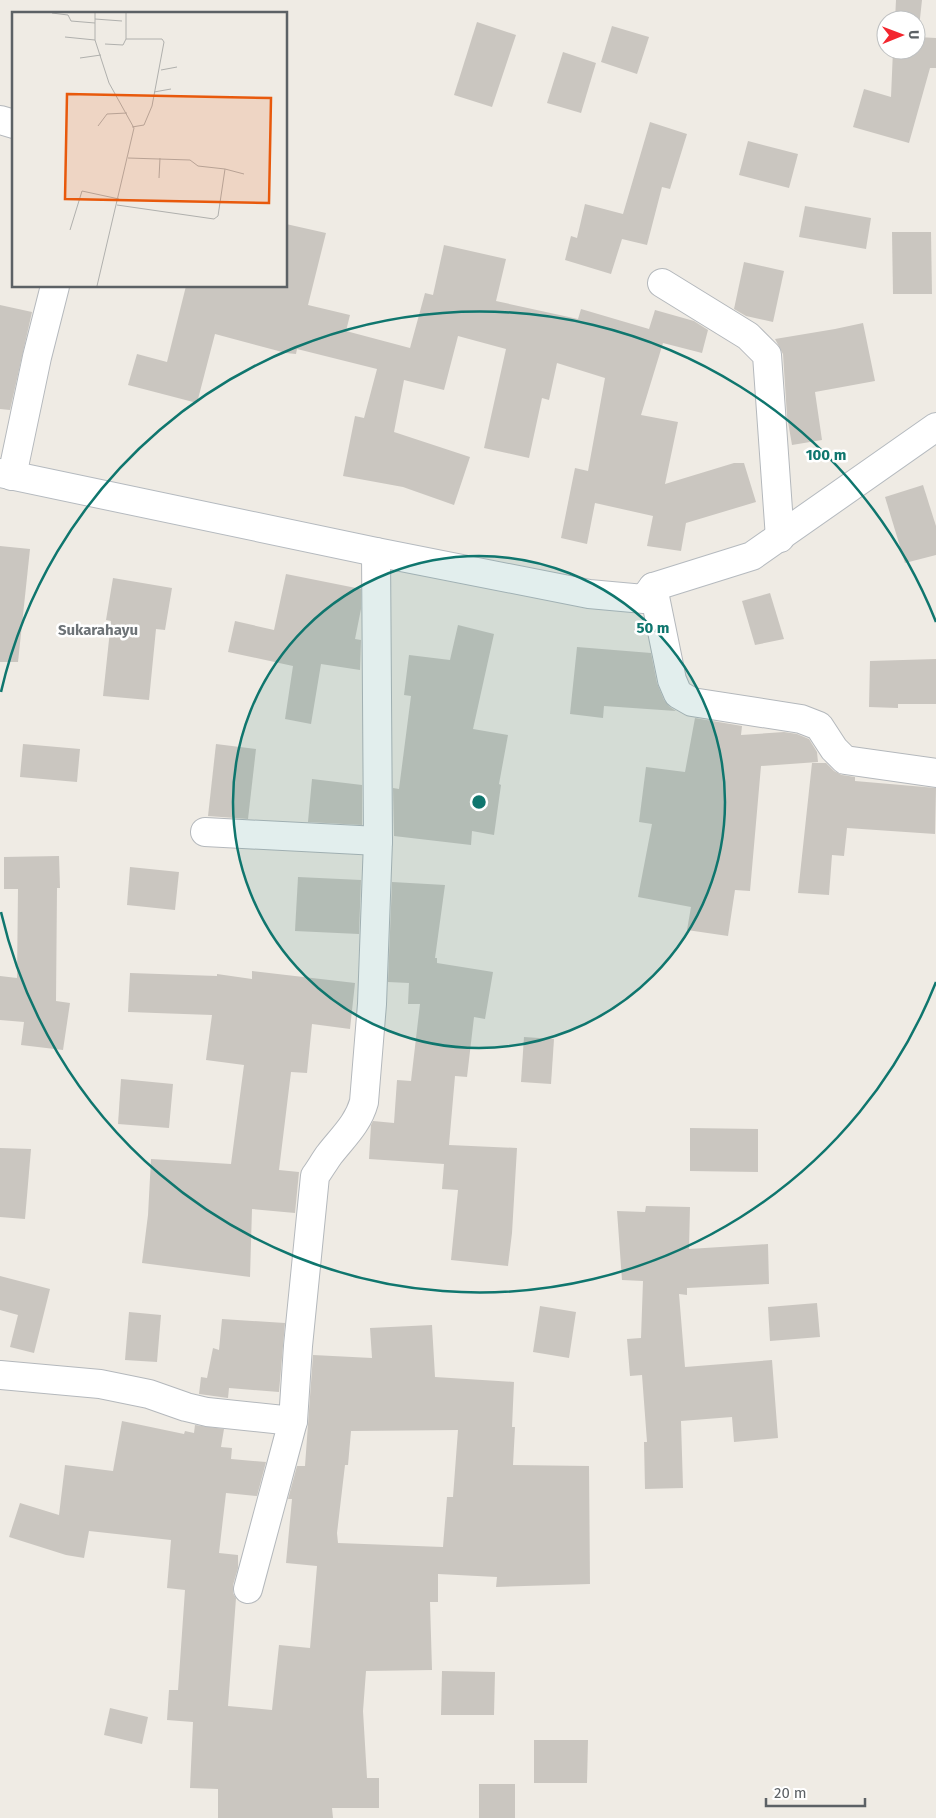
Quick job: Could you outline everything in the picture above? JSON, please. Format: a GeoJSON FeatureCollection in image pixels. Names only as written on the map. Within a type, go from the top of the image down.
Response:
{"type":"FeatureCollection","features":[{"type":"Feature","properties":{"kind":"street"},"geometry":{"type":"LineString","coordinates":[[662,283],[748,336],[767,355],[780,538]]}},
{"type":"Feature","properties":{"kind":"street"},"geometry":{"type":"LineString","coordinates":[[54,288],[6,475],[589,594],[644,599],[653,587],[752,556],[936,427]]}},
{"type":"Feature","properties":{"kind":"street"},"geometry":{"type":"LineString","coordinates":[[248,1589],[293,1421],[298,1346],[316,1176],[327,1157],[351,1130],[361,1114],[364,1102],[372,1004],[378,840],[376,552]]}},
{"type":"Feature","properties":{"kind":"street"},"geometry":{"type":"LineString","coordinates":[[653,587],[672,680],[678,694],[692,702],[801,719],[819,726],[834,749],[846,760],[936,772]]}},
{"type":"Feature","properties":{"kind":"street"},"geometry":{"type":"LineString","coordinates":[[205,832],[378,840]]}},
{"type":"Feature","properties":{"kind":"street"},"geometry":{"type":"LineString","coordinates":[[0,1375],[100,1384],[149,1394],[207,1412],[293,1421]]}},
{"type":"Feature","properties":{"kind":"building"},"geometry":{"type":"Polygon","coordinates":[[[896,0],[922,0],[921,10],[896,10],[896,0]]]}},
{"type":"Feature","properties":{"kind":"building"},"geometry":{"type":"Polygon","coordinates":[[[477,22],[516,35],[492,107],[454,95],[477,22]]]}},
{"type":"Feature","properties":{"kind":"building"},"geometry":{"type":"Polygon","coordinates":[[[612,26],[649,37],[637,74],[601,62],[612,26]]]}},
{"type":"Feature","properties":{"kind":"building"},"geometry":{"type":"Polygon","coordinates":[[[926,37],[936,38],[936,68],[930,68],[909,143],[853,127],[864,89],[891,97],[893,60],[926,60],[926,37]]]}},
{"type":"Feature","properties":{"kind":"building"},"geometry":{"type":"Polygon","coordinates":[[[563,52],[596,63],[581,113],[547,103],[563,52]]]}},
{"type":"Feature","properties":{"kind":"building"},"geometry":{"type":"Polygon","coordinates":[[[650,122],[687,134],[670,189],[662,187],[647,245],[622,239],[611,274],[565,260],[571,236],[577,238],[585,204],[623,214],[650,122]]]}},
{"type":"Feature","properties":{"kind":"building"},"geometry":{"type":"Polygon","coordinates":[[[748,141],[798,154],[789,188],[739,175],[748,141]]]}},
{"type":"Feature","properties":{"kind":"building"},"geometry":{"type":"Polygon","coordinates":[[[805,206],[871,218],[866,249],[799,237],[805,206]]]}},
{"type":"Feature","properties":{"kind":"building"},"geometry":{"type":"Polygon","coordinates":[[[288,224],[326,233],[308,305],[350,315],[346,331],[410,348],[425,293],[433,295],[444,245],[506,259],[496,301],[578,319],[581,309],[649,329],[655,310],[694,321],[708,330],[702,353],[663,343],[641,415],[678,422],[665,484],[734,463],[744,463],[756,502],[686,523],[681,551],[647,546],[653,516],[595,503],[587,544],[561,538],[575,468],[588,471],[605,378],[557,363],[549,400],[542,398],[529,458],[484,448],[506,349],[458,336],[444,390],[404,380],[394,432],[470,457],[454,505],[403,487],[343,476],[355,416],[364,418],[377,369],[297,349],[296,354],[286,353],[215,334],[197,403],[128,385],[137,354],[167,362],[186,288],[288,288],[288,224]]]}},
{"type":"Feature","properties":{"kind":"building"},"geometry":{"type":"Polygon","coordinates":[[[892,232],[931,232],[932,294],[893,294],[892,232]]]}},
{"type":"Feature","properties":{"kind":"building"},"geometry":{"type":"Polygon","coordinates":[[[744,262],[784,271],[773,322],[746,316],[734,309],[744,262]]]}},
{"type":"Feature","properties":{"kind":"building"},"geometry":{"type":"Polygon","coordinates":[[[0,305],[32,312],[10,410],[0,409],[0,305]]]}},
{"type":"Feature","properties":{"kind":"building"},"geometry":{"type":"Polygon","coordinates":[[[863,323],[875,381],[815,392],[822,440],[792,445],[787,416],[783,354],[775,339],[863,323]]]}},
{"type":"Feature","properties":{"kind":"building"},"geometry":{"type":"Polygon","coordinates":[[[923,485],[936,526],[936,555],[905,563],[885,497],[923,485]]]}},
{"type":"Feature","properties":{"kind":"building"},"geometry":{"type":"Polygon","coordinates":[[[0,546],[30,549],[18,662],[0,662],[0,546]]]}},
{"type":"Feature","properties":{"kind":"building"},"geometry":{"type":"Polygon","coordinates":[[[286,574],[361,589],[361,609],[355,639],[361,640],[360,670],[321,664],[311,724],[285,719],[293,666],[228,652],[235,621],[274,630],[286,574]]]}},
{"type":"Feature","properties":{"kind":"building"},"geometry":{"type":"Polygon","coordinates":[[[113,578],[172,588],[165,630],[156,629],[149,700],[103,696],[111,621],[106,620],[113,578]]]}},
{"type":"Feature","properties":{"kind":"building"},"geometry":{"type":"Polygon","coordinates":[[[770,593],[784,639],[755,645],[742,601],[770,593]]]}},
{"type":"Feature","properties":{"kind":"building"},"geometry":{"type":"Polygon","coordinates":[[[458,625],[494,634],[473,729],[508,735],[499,784],[501,785],[494,835],[472,831],[471,845],[394,836],[393,788],[399,789],[411,696],[404,695],[409,655],[450,660],[458,625]]]}},
{"type":"Feature","properties":{"kind":"building"},"geometry":{"type":"Polygon","coordinates":[[[577,647],[651,653],[657,683],[664,700],[676,711],[604,706],[603,718],[570,714],[577,647]]]}},
{"type":"Feature","properties":{"kind":"building"},"geometry":{"type":"Polygon","coordinates":[[[936,659],[936,704],[898,704],[898,708],[869,707],[870,661],[936,659]]]}},
{"type":"Feature","properties":{"kind":"building"},"geometry":{"type":"Polygon","coordinates":[[[695,718],[742,726],[741,735],[784,732],[797,734],[809,739],[817,752],[818,762],[761,766],[750,891],[735,890],[728,936],[687,930],[691,907],[638,897],[652,824],[639,822],[646,767],[685,772],[695,718]]]}},
{"type":"Feature","properties":{"kind":"building"},"geometry":{"type":"Polygon","coordinates":[[[23,744],[80,749],[77,782],[20,777],[23,744]]]}},
{"type":"Feature","properties":{"kind":"building"},"geometry":{"type":"Polygon","coordinates":[[[216,744],[256,749],[248,819],[208,816],[216,744]]]}},
{"type":"Feature","properties":{"kind":"building"},"geometry":{"type":"Polygon","coordinates":[[[812,763],[826,763],[834,771],[842,775],[855,777],[855,781],[936,788],[935,834],[847,828],[844,856],[832,855],[829,895],[798,893],[812,763]]]}},
{"type":"Feature","properties":{"kind":"building"},"geometry":{"type":"Polygon","coordinates":[[[312,779],[362,785],[362,825],[308,822],[312,779]]]}},
{"type":"Feature","properties":{"kind":"building"},"geometry":{"type":"Polygon","coordinates":[[[59,856],[60,888],[57,888],[56,1001],[70,1003],[63,1050],[21,1045],[24,1022],[0,1020],[0,976],[17,978],[18,889],[4,889],[4,857],[59,856]]]}},
{"type":"Feature","properties":{"kind":"building"},"geometry":{"type":"Polygon","coordinates":[[[130,867],[179,872],[175,910],[127,905],[130,867]]]}},
{"type":"Feature","properties":{"kind":"building"},"geometry":{"type":"Polygon","coordinates":[[[298,877],[361,880],[359,934],[295,931],[298,877]]]}},
{"type":"Feature","properties":{"kind":"building"},"geometry":{"type":"Polygon","coordinates":[[[392,882],[445,885],[435,958],[437,958],[437,963],[493,972],[485,1019],[474,1017],[467,1077],[455,1076],[449,1145],[517,1148],[508,1266],[451,1260],[458,1190],[442,1189],[444,1164],[369,1159],[371,1125],[373,1121],[394,1123],[397,1080],[411,1081],[420,1004],[408,1004],[409,983],[388,982],[392,882]]]}},
{"type":"Feature","properties":{"kind":"building"},"geometry":{"type":"Polygon","coordinates":[[[252,971],[355,983],[350,1029],[312,1024],[307,1073],[291,1072],[279,1170],[299,1172],[295,1213],[252,1209],[250,1277],[142,1263],[148,1215],[151,1159],[231,1164],[244,1065],[206,1060],[212,1015],[128,1012],[130,973],[217,976],[217,974],[252,979],[252,971]]]}},
{"type":"Feature","properties":{"kind":"building"},"geometry":{"type":"Polygon","coordinates":[[[524,1037],[554,1039],[551,1084],[521,1082],[524,1037]]]}},
{"type":"Feature","properties":{"kind":"building"},"geometry":{"type":"Polygon","coordinates":[[[121,1079],[173,1084],[169,1128],[118,1124],[121,1079]]]}},
{"type":"Feature","properties":{"kind":"building"},"geometry":{"type":"Polygon","coordinates":[[[690,1128],[758,1129],[758,1172],[690,1171],[690,1128]]]}},
{"type":"Feature","properties":{"kind":"building"},"geometry":{"type":"Polygon","coordinates":[[[0,1148],[31,1149],[25,1219],[0,1217],[0,1148]]]}},
{"type":"Feature","properties":{"kind":"building"},"geometry":{"type":"Polygon","coordinates":[[[646,1206],[690,1207],[689,1249],[768,1244],[769,1284],[687,1288],[687,1295],[679,1294],[685,1367],[772,1360],[778,1438],[734,1442],[732,1417],[681,1421],[683,1488],[645,1489],[644,1442],[647,1442],[642,1375],[630,1376],[627,1339],[641,1338],[643,1281],[622,1280],[617,1211],[645,1212],[646,1206]]]}},
{"type":"Feature","properties":{"kind":"building"},"geometry":{"type":"Polygon","coordinates":[[[0,1276],[50,1289],[34,1353],[10,1347],[18,1315],[0,1310],[0,1276]]]}},
{"type":"Feature","properties":{"kind":"building"},"geometry":{"type":"Polygon","coordinates":[[[817,1303],[820,1337],[770,1341],[768,1307],[817,1303]]]}},
{"type":"Feature","properties":{"kind":"building"},"geometry":{"type":"Polygon","coordinates":[[[540,1306],[576,1312],[569,1358],[533,1352],[540,1306]]]}},
{"type":"Feature","properties":{"kind":"building"},"geometry":{"type":"Polygon","coordinates":[[[129,1312],[161,1315],[157,1362],[125,1360],[129,1312]]]}},
{"type":"Feature","properties":{"kind":"building"},"geometry":{"type":"Polygon","coordinates":[[[222,1319],[285,1323],[279,1392],[229,1388],[228,1398],[199,1394],[201,1377],[207,1378],[213,1348],[219,1350],[222,1319]]]}},
{"type":"Feature","properties":{"kind":"building"},"geometry":{"type":"Polygon","coordinates":[[[432,1325],[435,1377],[514,1382],[512,1427],[515,1427],[513,1465],[589,1466],[590,1584],[496,1587],[497,1577],[438,1574],[438,1602],[430,1602],[432,1670],[366,1671],[363,1711],[367,1778],[379,1778],[379,1808],[332,1808],[333,1818],[218,1818],[218,1789],[190,1788],[193,1722],[167,1720],[169,1690],[178,1690],[185,1590],[167,1588],[171,1540],[89,1531],[84,1558],[66,1555],[9,1537],[20,1503],[59,1515],[65,1465],[113,1471],[122,1421],[184,1434],[185,1431],[194,1433],[195,1425],[224,1429],[221,1447],[232,1448],[231,1459],[266,1462],[257,1496],[226,1493],[219,1553],[238,1555],[238,1568],[233,1585],[233,1593],[236,1598],[228,1706],[272,1710],[279,1645],[310,1648],[317,1566],[286,1563],[292,1499],[288,1499],[297,1466],[305,1466],[313,1355],[372,1358],[370,1328],[432,1325]],[[458,1430],[351,1431],[348,1465],[345,1465],[337,1533],[338,1543],[443,1547],[447,1497],[453,1497],[458,1430]]]}},
{"type":"Feature","properties":{"kind":"building"},"geometry":{"type":"Polygon","coordinates":[[[442,1671],[495,1672],[494,1715],[441,1715],[442,1671]]]}},
{"type":"Feature","properties":{"kind":"building"},"geometry":{"type":"Polygon","coordinates":[[[110,1708],[148,1717],[142,1744],[104,1735],[110,1708]]]}},
{"type":"Feature","properties":{"kind":"building"},"geometry":{"type":"Polygon","coordinates":[[[534,1740],[588,1740],[587,1783],[534,1783],[534,1740]]]}},
{"type":"Feature","properties":{"kind":"building"},"geometry":{"type":"Polygon","coordinates":[[[479,1784],[515,1784],[515,1818],[479,1818],[479,1784]]]}},
{"type":"Feature","properties":{"kind":"district","name":"Sukarahayu"},"geometry":{"type":"Point","coordinates":[98,630]}}]}
